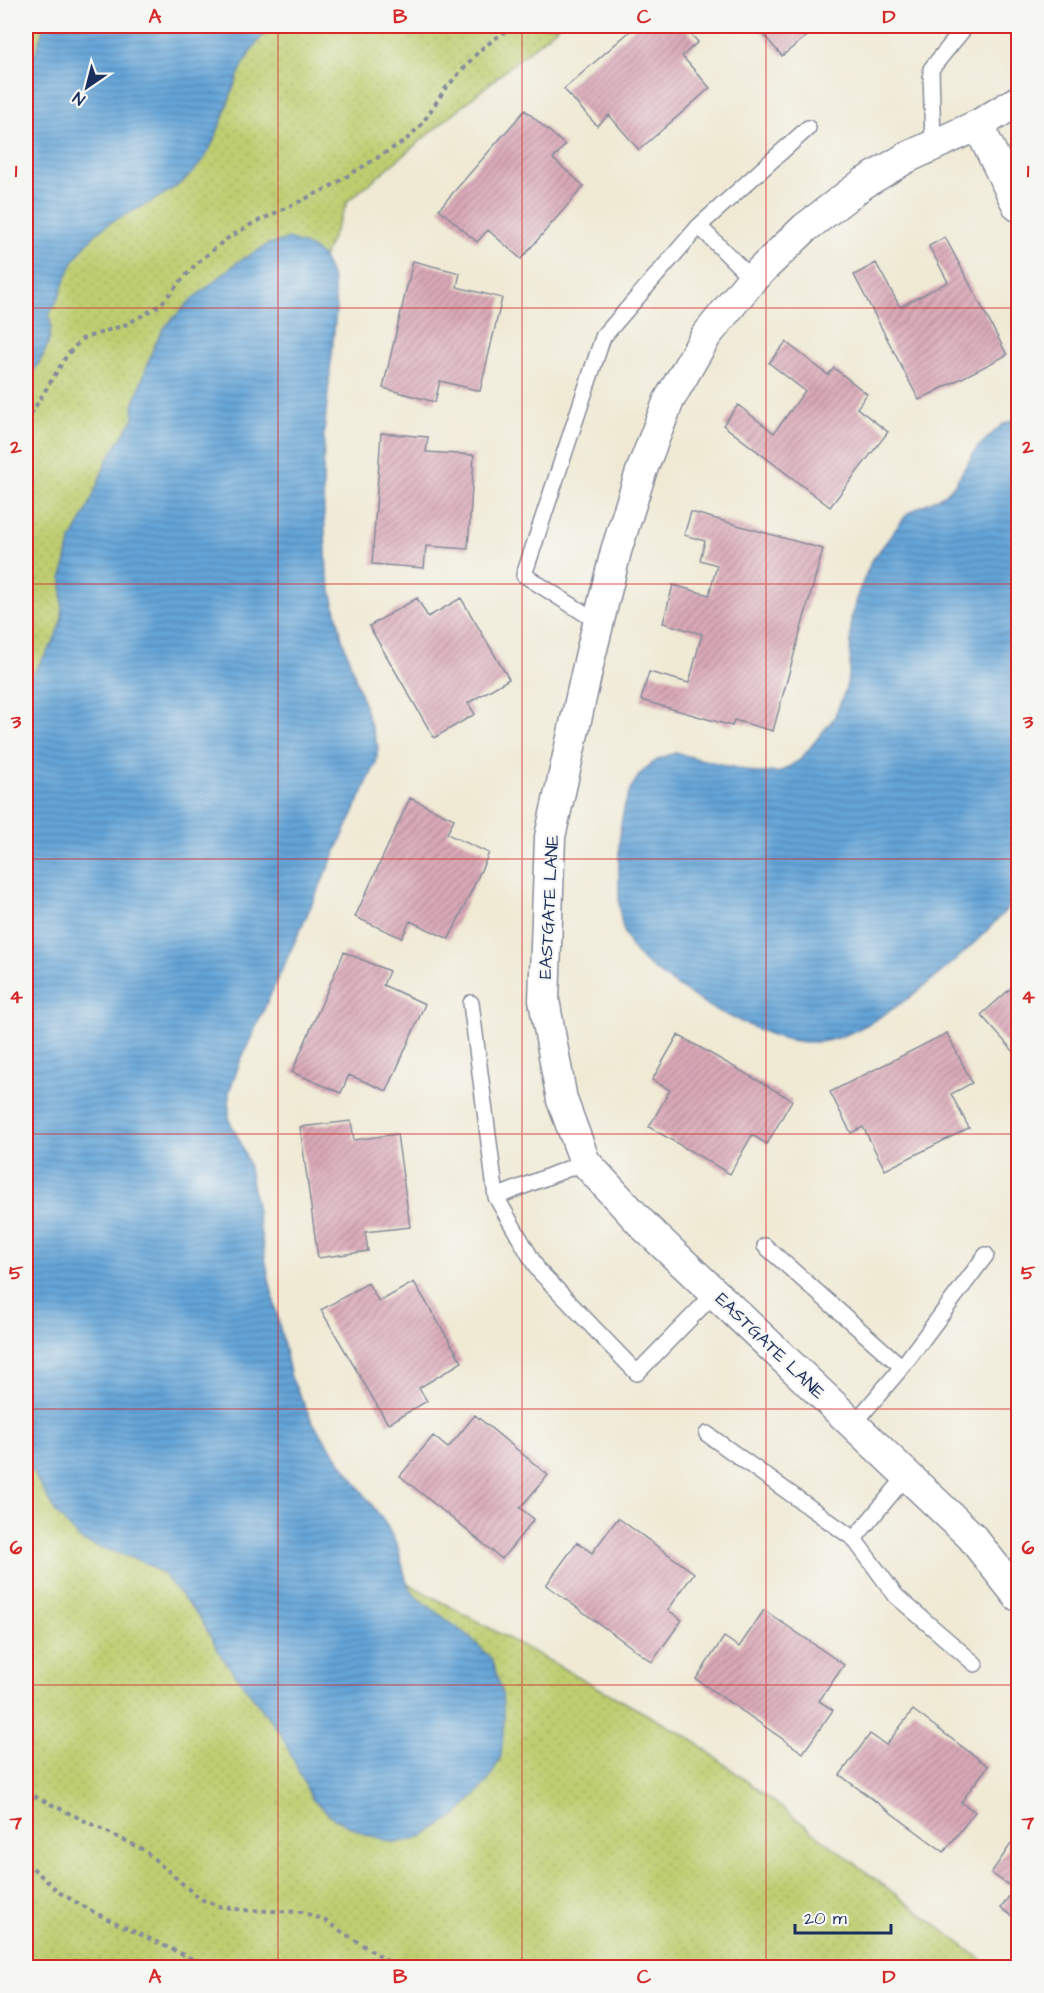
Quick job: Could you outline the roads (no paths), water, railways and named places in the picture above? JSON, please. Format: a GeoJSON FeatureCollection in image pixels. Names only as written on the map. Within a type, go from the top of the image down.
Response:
{"type":"FeatureCollection","features":[{"type":"Feature","properties":{"kind":"street","name":"EASTGATE LANE"},"geometry":{"type":"LineString","coordinates":[[1018,101],[978,125],[906,158],[864,183],[805,228],[752,279],[706,336],[669,400],[641,472],[616,551],[550,837],[544,1000],[562,1100],[585,1162],[644,1226],[971,1536],[1018,1596]]}},
{"type":"Feature","properties":{"kind":"street"},"geometry":{"type":"LineString","coordinates":[[978,125],[1018,206]]}},
{"type":"Feature","properties":{"kind":"lane"},"geometry":{"type":"LineString","coordinates":[[933,146],[931,69],[966,26]]}},
{"type":"Feature","properties":{"kind":"lane"},"geometry":{"type":"LineString","coordinates":[[598,622],[524,574],[603,337],[699,226],[808,129]]}},
{"type":"Feature","properties":{"kind":"lane"},"geometry":{"type":"LineString","coordinates":[[699,226],[752,279]]}},
{"type":"Feature","properties":{"kind":"lane"},"geometry":{"type":"LineString","coordinates":[[471,1003],[496,1197],[538,1270],[637,1372],[715,1293]]}},
{"type":"Feature","properties":{"kind":"lane"},"geometry":{"type":"LineString","coordinates":[[496,1197],[585,1162]]}},
{"type":"Feature","properties":{"kind":"lane"},"geometry":{"type":"LineString","coordinates":[[765,1246],[902,1367]]}},
{"type":"Feature","properties":{"kind":"lane"},"geometry":{"type":"LineString","coordinates":[[853,1425],[902,1367],[986,1255]]}},
{"type":"Feature","properties":{"kind":"lane"},"geometry":{"type":"LineString","coordinates":[[707,1434],[854,1539],[896,1596],[975,1664]]}},
{"type":"Feature","properties":{"kind":"lane"},"geometry":{"type":"LineString","coordinates":[[854,1539],[907,1475]]}},
{"type":"Feature","properties":{"kind":"water"},"geometry":{"type":"Polygon","coordinates":[[[44,26],[280,26],[265,34],[252,50],[237,78],[216,136],[203,160],[187,178],[168,192],[104,227],[79,253],[70,268],[56,304],[49,314],[51,323],[46,349],[26,381],[26,74],[44,26]]]}},
{"type":"Feature","properties":{"kind":"water"},"geometry":{"type":"Polygon","coordinates":[[[289,239],[312,248],[322,256],[333,279],[336,310],[324,434],[323,490],[327,573],[342,638],[378,747],[376,763],[240,1062],[229,1092],[229,1120],[248,1162],[269,1279],[291,1377],[313,1423],[387,1526],[398,1548],[407,1583],[415,1596],[471,1638],[491,1659],[502,1692],[504,1725],[501,1756],[489,1780],[458,1814],[421,1837],[396,1843],[367,1835],[335,1819],[312,1799],[281,1734],[222,1657],[200,1618],[165,1576],[144,1562],[82,1541],[56,1513],[26,1460],[26,685],[54,641],[62,618],[62,578],[70,542],[89,506],[107,460],[134,418],[133,406],[154,346],[164,328],[189,302],[239,261],[269,244],[289,239]]]}},
{"type":"Feature","properties":{"kind":"water"},"geometry":{"type":"Polygon","coordinates":[[[1018,418],[1018,895],[981,937],[926,985],[867,1025],[840,1037],[816,1042],[784,1039],[718,1011],[696,999],[647,964],[627,939],[619,901],[619,840],[626,802],[633,786],[643,771],[657,760],[676,753],[756,773],[780,772],[800,760],[834,718],[845,691],[850,670],[851,619],[871,562],[908,513],[946,494],[955,484],[977,448],[1002,425],[1018,418]]]}}]}
